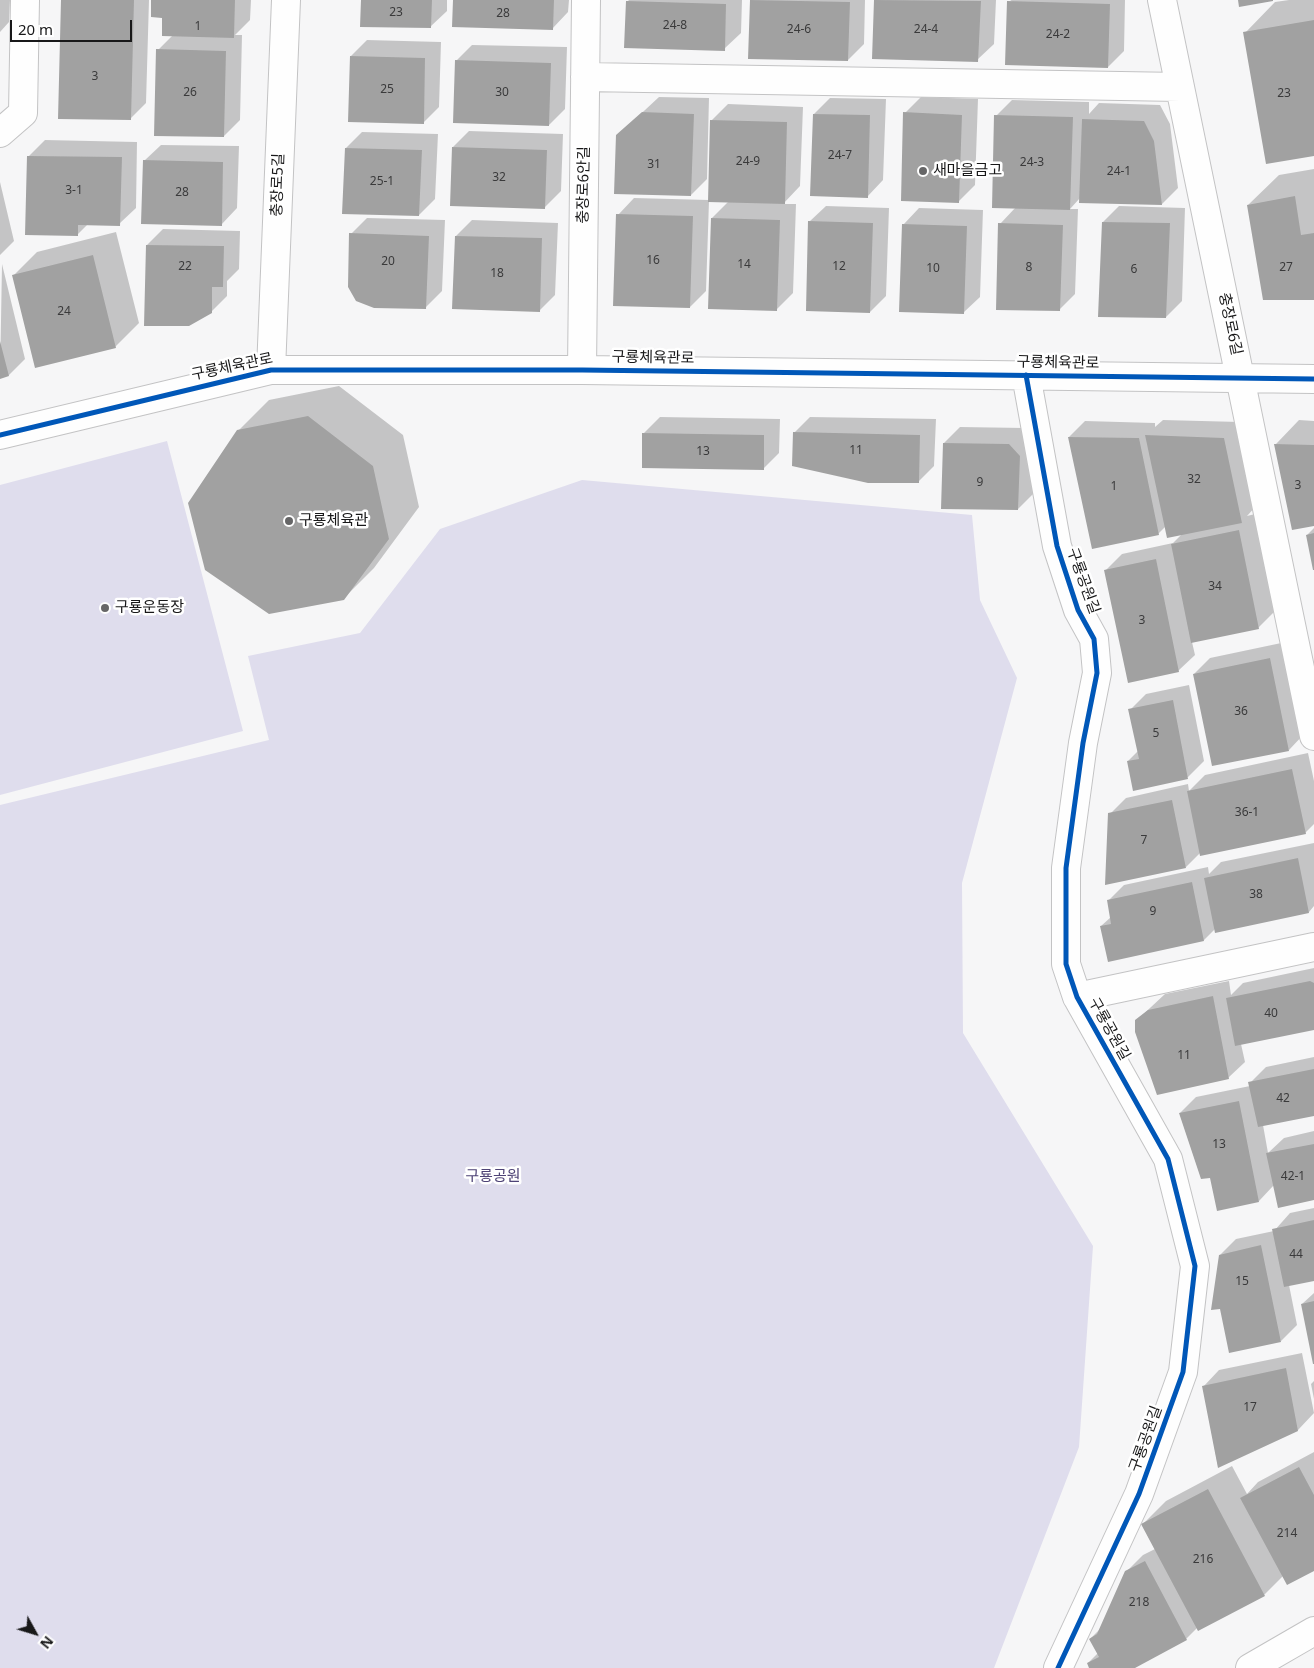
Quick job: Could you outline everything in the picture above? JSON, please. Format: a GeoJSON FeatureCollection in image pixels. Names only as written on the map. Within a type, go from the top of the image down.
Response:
{"type":"FeatureCollection","features":[{"type":"Feature","properties":{"kind":"street"},"geometry":{"type":"LineString","coordinates":[[0,133],[23,113],[25,0]]}},
{"type":"Feature","properties":{"kind":"street","name":"충장로5길"},"geometry":{"type":"LineString","coordinates":[[271,370],[286,0]]}},
{"type":"Feature","properties":{"kind":"street","name":"충장로6안길"},"geometry":{"type":"LineString","coordinates":[[582,370],[586,0]]}},
{"type":"Feature","properties":{"kind":"street","name":"충장로6길"},"geometry":{"type":"LineString","coordinates":[[1162,0],[1242,378],[1314,736]]}},
{"type":"Feature","properties":{"kind":"street"},"geometry":{"type":"LineString","coordinates":[[585,77],[1180,87]]}},
{"type":"Feature","properties":{"kind":"street","name":"구룡체육관로"},"geometry":{"type":"LineString","coordinates":[[0,434],[271,370],[582,370],[1314,379]]}},
{"type":"Feature","properties":{"kind":"street","name":"구룡공원길"},"geometry":{"type":"LineString","coordinates":[[1026,375],[1057,546],[1078,610],[1094,639],[1097,673],[1083,743],[1066,868],[1066,964],[1077,997],[1168,1159],[1195,1266],[1184,1372],[1139,1494],[1058,1668]]}},
{"type":"Feature","properties":{"kind":"street"},"geometry":{"type":"LineString","coordinates":[[1077,997],[1314,947]]}},
{"type":"Feature","properties":{"kind":"street"},"geometry":{"type":"LineString","coordinates":[[1250,1668],[1314,1632]]}},
{"type":"Feature","properties":{"kind":"green space","name":"구룡운동장"},"geometry":{"type":"Polygon","coordinates":[[[167,441],[243,731],[0,795],[0,485],[167,441]]]}},
{"type":"Feature","properties":{"kind":"green space","name":"구룡공원"},"geometry":{"type":"Polygon","coordinates":[[[582,480],[972,515],[980,600],[1017,678],[962,883],[963,1033],[1093,1246],[1079,1447],[994,1668],[0,1668],[0,805],[269,740],[248,656],[360,633],[440,529],[582,480]]]}},
{"type":"Feature","properties":{"kind":"building"},"geometry":{"type":"Polygon","coordinates":[[[61,0],[134,0],[131,120],[58,119],[61,0]]]}},
{"type":"Feature","properties":{"kind":"building"},"geometry":{"type":"Polygon","coordinates":[[[151,0],[235,0],[234,38],[162,36],[162,18],[151,17],[151,0]]]}},
{"type":"Feature","properties":{"kind":"building"},"geometry":{"type":"Polygon","coordinates":[[[361,0],[432,0],[431,28],[360,27],[361,0]]]}},
{"type":"Feature","properties":{"kind":"building"},"geometry":{"type":"Polygon","coordinates":[[[453,0],[554,0],[553,30],[452,27],[453,0]]]}},
{"type":"Feature","properties":{"kind":"building"},"geometry":{"type":"Polygon","coordinates":[[[750,0],[850,2],[848,61],[748,59],[750,0]]]}},
{"type":"Feature","properties":{"kind":"building"},"geometry":{"type":"Polygon","coordinates":[[[874,0],[981,1],[978,62],[872,59],[874,0]]]}},
{"type":"Feature","properties":{"kind":"building"},"geometry":{"type":"Polygon","coordinates":[[[1238,0],[1273,0],[1273,1],[1239,7],[1238,0]]]}},
{"type":"Feature","properties":{"kind":"building"},"geometry":{"type":"Polygon","coordinates":[[[626,1],[726,4],[725,51],[624,48],[626,1]]]}},
{"type":"Feature","properties":{"kind":"building"},"geometry":{"type":"Polygon","coordinates":[[[1007,1],[1110,4],[1108,68],[1005,65],[1007,1]]]}},
{"type":"Feature","properties":{"kind":"building"},"geometry":{"type":"Polygon","coordinates":[[[1314,20],[1314,156],[1266,164],[1243,32],[1314,20]]]}},
{"type":"Feature","properties":{"kind":"building"},"geometry":{"type":"Polygon","coordinates":[[[156,49],[226,51],[224,137],[154,136],[156,49]]]}},
{"type":"Feature","properties":{"kind":"building"},"geometry":{"type":"Polygon","coordinates":[[[350,56],[425,58],[424,124],[348,122],[350,56]]]}},
{"type":"Feature","properties":{"kind":"building"},"geometry":{"type":"Polygon","coordinates":[[[455,60],[551,63],[549,126],[453,123],[455,60]]]}},
{"type":"Feature","properties":{"kind":"building"},"geometry":{"type":"Polygon","coordinates":[[[642,112],[694,114],[691,196],[614,194],[616,135],[642,112]]]}},
{"type":"Feature","properties":{"kind":"building"},"geometry":{"type":"Polygon","coordinates":[[[903,112],[962,115],[959,203],[901,201],[903,112]]]}},
{"type":"Feature","properties":{"kind":"building"},"geometry":{"type":"Polygon","coordinates":[[[813,114],[870,115],[868,198],[810,196],[813,114]]]}},
{"type":"Feature","properties":{"kind":"building"},"geometry":{"type":"Polygon","coordinates":[[[994,115],[1073,117],[1070,210],[992,208],[994,115]]]}},
{"type":"Feature","properties":{"kind":"building"},"geometry":{"type":"Polygon","coordinates":[[[1082,119],[1144,121],[1154,141],[1162,205],[1079,203],[1082,119]]]}},
{"type":"Feature","properties":{"kind":"building"},"geometry":{"type":"Polygon","coordinates":[[[710,120],[787,122],[785,204],[708,202],[710,120]]]}},
{"type":"Feature","properties":{"kind":"building"},"geometry":{"type":"Polygon","coordinates":[[[452,147],[547,150],[545,209],[450,206],[452,147]]]}},
{"type":"Feature","properties":{"kind":"building"},"geometry":{"type":"Polygon","coordinates":[[[345,148],[422,150],[419,216],[342,214],[345,148]]]}},
{"type":"Feature","properties":{"kind":"building"},"geometry":{"type":"Polygon","coordinates":[[[27,156],[122,157],[120,226],[78,225],[78,236],[25,235],[27,156]]]}},
{"type":"Feature","properties":{"kind":"building"},"geometry":{"type":"Polygon","coordinates":[[[143,160],[223,162],[222,226],[141,224],[143,160]]]}},
{"type":"Feature","properties":{"kind":"building"},"geometry":{"type":"Polygon","coordinates":[[[1295,196],[1301,235],[1314,233],[1314,300],[1263,300],[1247,205],[1295,196]]]}},
{"type":"Feature","properties":{"kind":"building"},"geometry":{"type":"Polygon","coordinates":[[[616,214],[693,216],[690,308],[613,306],[616,214]]]}},
{"type":"Feature","properties":{"kind":"building"},"geometry":{"type":"Polygon","coordinates":[[[711,218],[780,220],[777,311],[708,309],[711,218]]]}},
{"type":"Feature","properties":{"kind":"building"},"geometry":{"type":"Polygon","coordinates":[[[808,221],[873,223],[870,313],[806,311],[808,221]]]}},
{"type":"Feature","properties":{"kind":"building"},"geometry":{"type":"Polygon","coordinates":[[[1102,222],[1170,223],[1166,318],[1098,317],[1102,222]]]}},
{"type":"Feature","properties":{"kind":"building"},"geometry":{"type":"Polygon","coordinates":[[[998,223],[1063,225],[1060,311],[996,310],[998,223]]]}},
{"type":"Feature","properties":{"kind":"building"},"geometry":{"type":"Polygon","coordinates":[[[902,224],[967,226],[964,314],[899,312],[902,224]]]}},
{"type":"Feature","properties":{"kind":"building"},"geometry":{"type":"Polygon","coordinates":[[[349,233],[429,236],[426,309],[374,308],[356,301],[348,287],[349,233]]]}},
{"type":"Feature","properties":{"kind":"building"},"geometry":{"type":"Polygon","coordinates":[[[455,236],[542,238],[540,312],[452,309],[455,236]]]}},
{"type":"Feature","properties":{"kind":"building"},"geometry":{"type":"Polygon","coordinates":[[[146,245],[224,246],[223,287],[212,287],[212,313],[189,326],[144,326],[146,245]]]}},
{"type":"Feature","properties":{"kind":"building"},"geometry":{"type":"Polygon","coordinates":[[[93,255],[116,348],[35,368],[12,275],[93,255]]]}},
{"type":"Feature","properties":{"kind":"building"},"geometry":{"type":"Polygon","coordinates":[[[0,341],[9,376],[0,379],[0,341]]]}},
{"type":"Feature","properties":{"kind":"building","name":"구룡체육관"},"geometry":{"type":"Polygon","coordinates":[[[308,416],[373,466],[389,539],[344,600],[269,614],[205,570],[188,503],[237,430],[308,416]]]}},
{"type":"Feature","properties":{"kind":"building"},"geometry":{"type":"Polygon","coordinates":[[[793,432],[920,435],[919,483],[868,483],[792,466],[793,432]]]}},
{"type":"Feature","properties":{"kind":"building"},"geometry":{"type":"Polygon","coordinates":[[[642,433],[764,435],[764,470],[642,468],[642,433]]]}},
{"type":"Feature","properties":{"kind":"building"},"geometry":{"type":"Polygon","coordinates":[[[1145,435],[1224,438],[1242,523],[1167,538],[1145,435]]]}},
{"type":"Feature","properties":{"kind":"building"},"geometry":{"type":"Polygon","coordinates":[[[1068,437],[1139,438],[1159,535],[1092,549],[1068,437]]]}},
{"type":"Feature","properties":{"kind":"building"},"geometry":{"type":"Polygon","coordinates":[[[943,443],[1009,444],[1020,456],[1018,510],[941,509],[943,443]]]}},
{"type":"Feature","properties":{"kind":"building"},"geometry":{"type":"Polygon","coordinates":[[[1274,444],[1314,445],[1314,526],[1292,530],[1274,444]]]}},
{"type":"Feature","properties":{"kind":"building"},"geometry":{"type":"Polygon","coordinates":[[[1239,530],[1259,629],[1191,643],[1171,544],[1239,530]]]}},
{"type":"Feature","properties":{"kind":"building"},"geometry":{"type":"Polygon","coordinates":[[[1314,533],[1314,570],[1313,570],[1306,535],[1314,533]]]}},
{"type":"Feature","properties":{"kind":"building"},"geometry":{"type":"Polygon","coordinates":[[[1156,559],[1179,672],[1128,683],[1104,570],[1156,559]]]}},
{"type":"Feature","properties":{"kind":"building"},"geometry":{"type":"Polygon","coordinates":[[[1270,658],[1289,751],[1212,766],[1193,674],[1270,658]]]}},
{"type":"Feature","properties":{"kind":"building"},"geometry":{"type":"Polygon","coordinates":[[[1173,700],[1188,779],[1133,791],[1127,761],[1139,759],[1128,709],[1173,700]]]}},
{"type":"Feature","properties":{"kind":"building"},"geometry":{"type":"Polygon","coordinates":[[[1292,769],[1306,834],[1200,856],[1187,791],[1292,769]]]}},
{"type":"Feature","properties":{"kind":"building"},"geometry":{"type":"Polygon","coordinates":[[[1172,800],[1186,868],[1105,885],[1108,813],[1172,800]]]}},
{"type":"Feature","properties":{"kind":"building"},"geometry":{"type":"Polygon","coordinates":[[[1298,858],[1309,913],[1215,933],[1204,878],[1298,858]]]}},
{"type":"Feature","properties":{"kind":"building"},"geometry":{"type":"Polygon","coordinates":[[[1192,882],[1204,941],[1108,962],[1100,926],[1111,924],[1107,900],[1192,882]]]}},
{"type":"Feature","properties":{"kind":"building"},"geometry":{"type":"Polygon","coordinates":[[[1310,981],[1314,983],[1314,1030],[1235,1046],[1226,998],[1310,981]]]}},
{"type":"Feature","properties":{"kind":"building"},"geometry":{"type":"Polygon","coordinates":[[[1213,996],[1229,1079],[1157,1095],[1135,1032],[1135,1020],[1148,1010],[1213,996]]]}},
{"type":"Feature","properties":{"kind":"building"},"geometry":{"type":"Polygon","coordinates":[[[1314,1069],[1314,1116],[1258,1127],[1248,1082],[1314,1069]]]}},
{"type":"Feature","properties":{"kind":"building"},"geometry":{"type":"Polygon","coordinates":[[[1239,1101],[1259,1202],[1217,1211],[1210,1178],[1201,1179],[1179,1113],[1239,1101]]]}},
{"type":"Feature","properties":{"kind":"building"},"geometry":{"type":"Polygon","coordinates":[[[1314,1144],[1314,1200],[1278,1208],[1266,1153],[1314,1144]]]}},
{"type":"Feature","properties":{"kind":"building"},"geometry":{"type":"Polygon","coordinates":[[[1314,1220],[1314,1281],[1284,1287],[1272,1229],[1314,1220]]]}},
{"type":"Feature","properties":{"kind":"building"},"geometry":{"type":"Polygon","coordinates":[[[1261,1245],[1281,1342],[1229,1353],[1220,1309],[1211,1310],[1219,1255],[1261,1245]]]}},
{"type":"Feature","properties":{"kind":"building"},"geometry":{"type":"Polygon","coordinates":[[[1314,1301],[1314,1364],[1313,1364],[1301,1304],[1314,1301]]]}},
{"type":"Feature","properties":{"kind":"building"},"geometry":{"type":"Polygon","coordinates":[[[1286,1368],[1298,1431],[1218,1468],[1202,1386],[1286,1368]]]}},
{"type":"Feature","properties":{"kind":"building"},"geometry":{"type":"Polygon","coordinates":[[[1299,1467],[1314,1495],[1314,1571],[1287,1585],[1240,1498],[1299,1467]]]}},
{"type":"Feature","properties":{"kind":"building"},"geometry":{"type":"Polygon","coordinates":[[[1208,1489],[1265,1596],[1198,1631],[1141,1524],[1208,1489]]]}},
{"type":"Feature","properties":{"kind":"building"},"geometry":{"type":"Polygon","coordinates":[[[1145,1561],[1187,1640],[1135,1668],[1089,1668],[1087,1663],[1099,1657],[1089,1639],[1097,1634],[1125,1571],[1145,1561]]]}},
{"type":"Feature","properties":{"kind":"cycle path"},"geometry":{"type":"LineString","coordinates":[[0,435],[271,370],[582,370],[1314,379]]}},
{"type":"Feature","properties":{"kind":"cycle path"},"geometry":{"type":"LineString","coordinates":[[1026,375],[1057,546],[1078,610],[1094,639],[1097,673],[1083,743],[1066,868],[1066,964],[1077,997],[1168,1159],[1195,1266],[1183,1372],[1139,1494],[1058,1668]]}},
{"type":"Feature","properties":{"kind":"place","name":"새마을금고"},"geometry":{"type":"Point","coordinates":[923,171]}},
{"type":"Feature","properties":{"kind":"place","name":"구룡체육관"},"geometry":{"type":"Point","coordinates":[289,521]}},
{"type":"Feature","properties":{"kind":"place","name":"구룡운동장"},"geometry":{"type":"Point","coordinates":[105,608]}}]}
